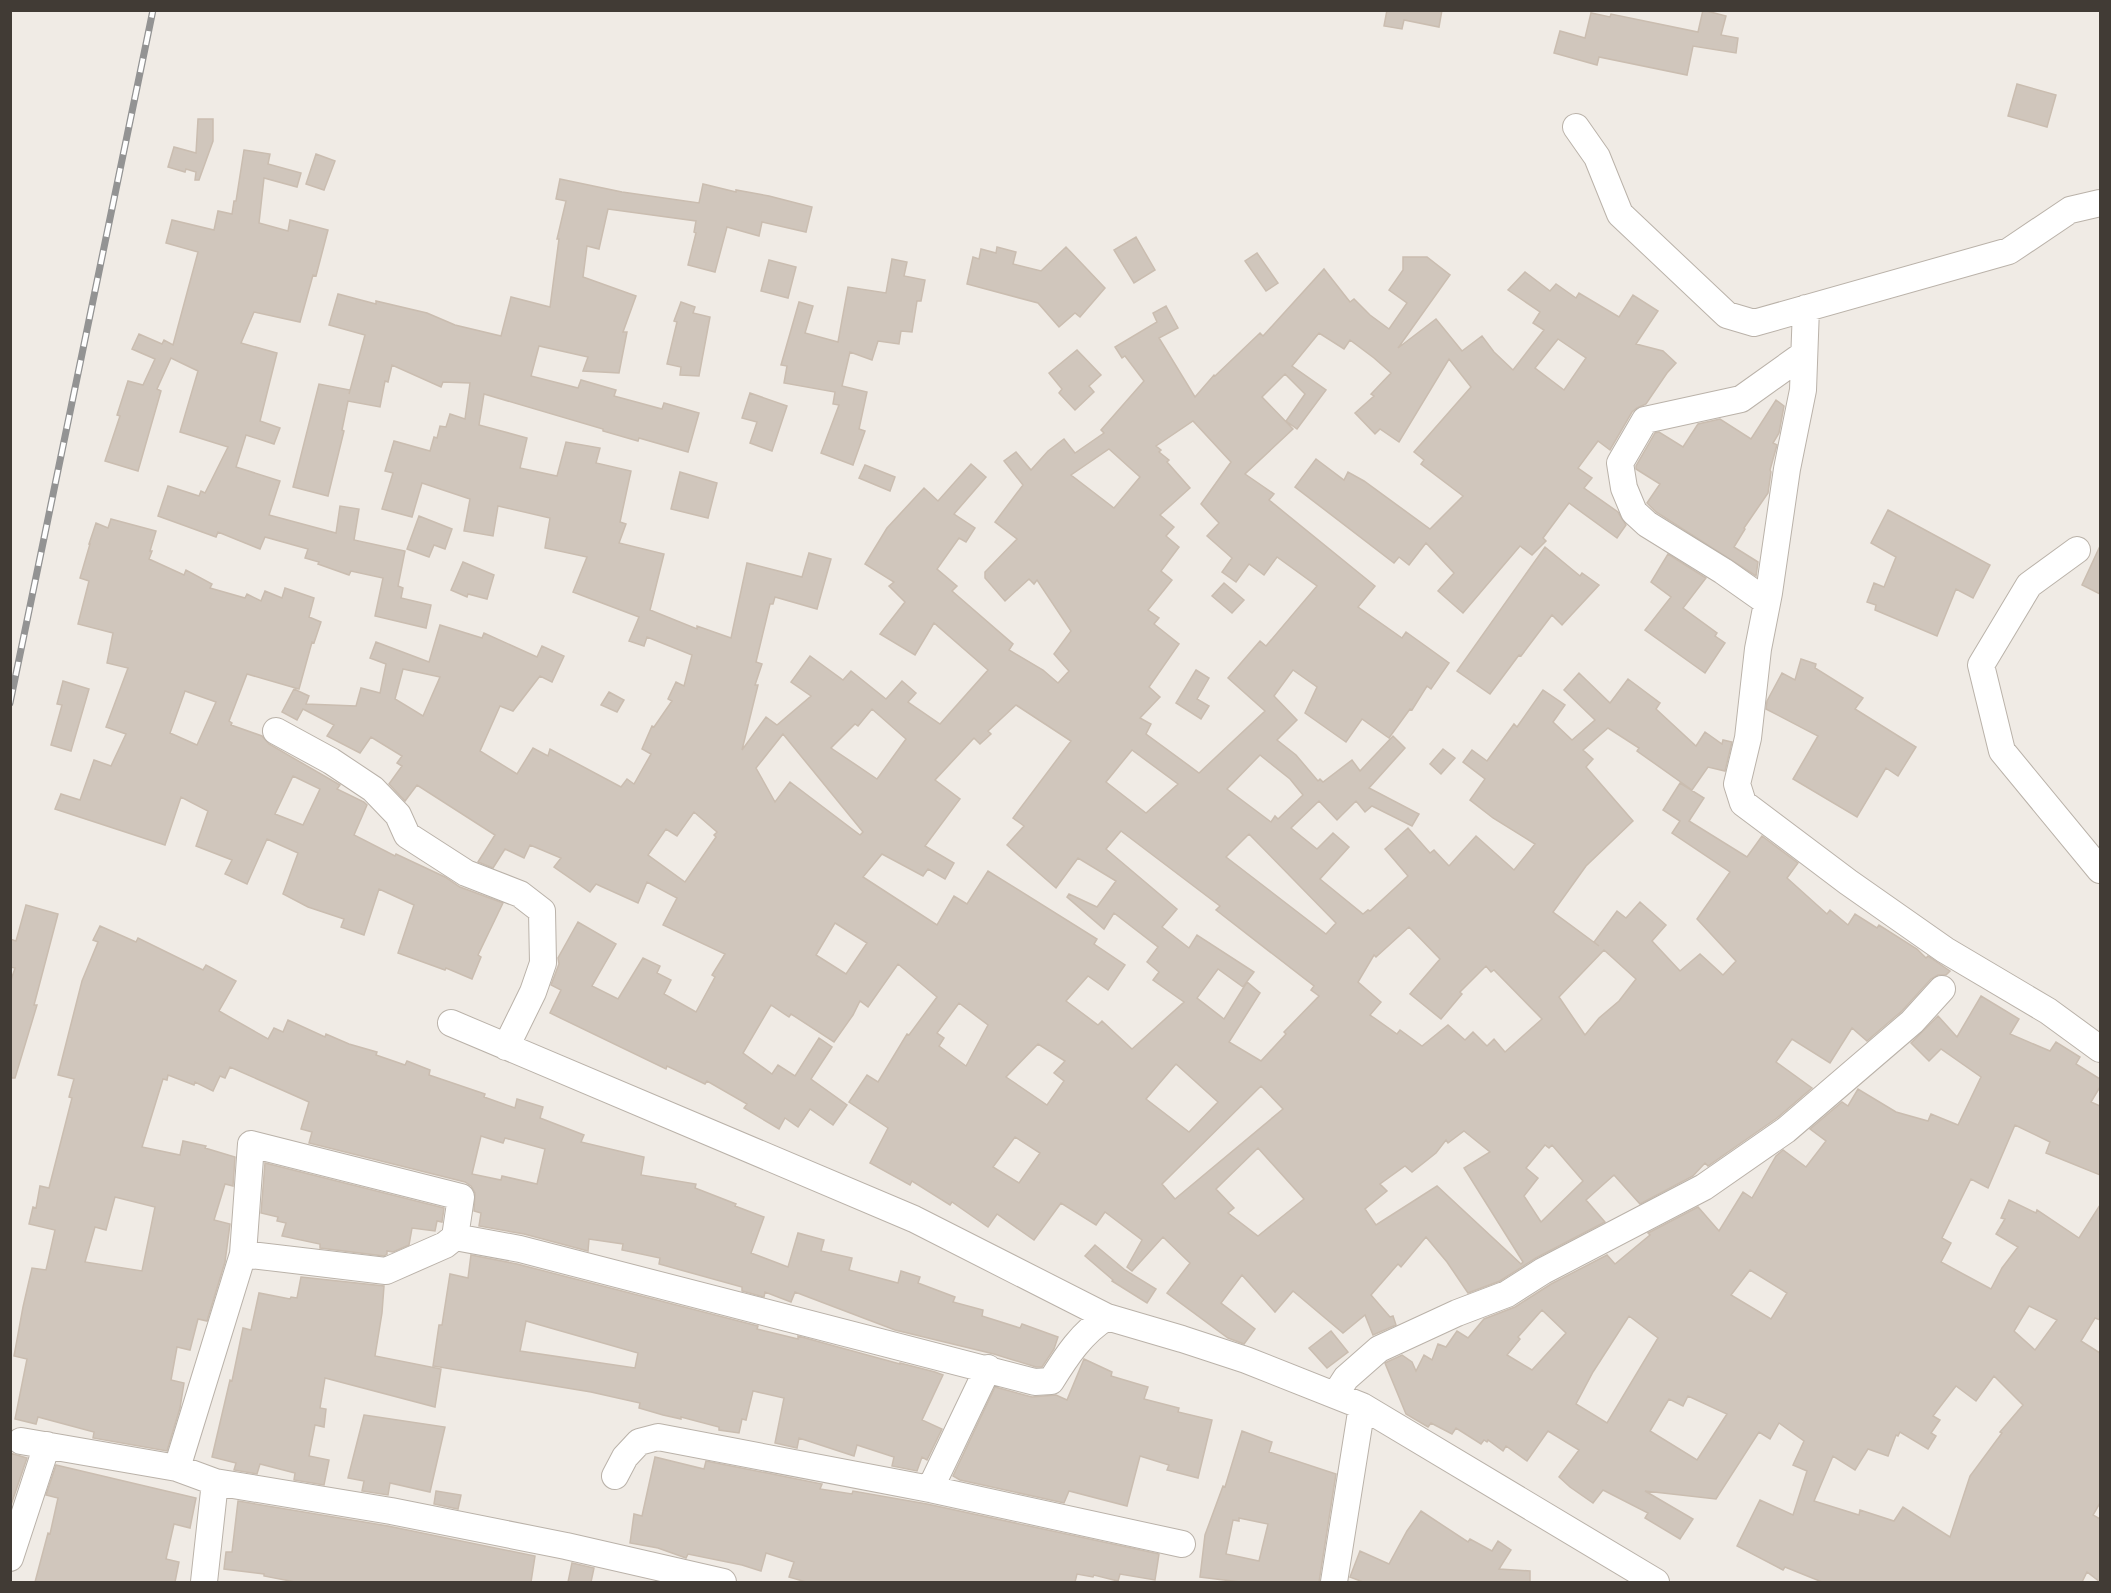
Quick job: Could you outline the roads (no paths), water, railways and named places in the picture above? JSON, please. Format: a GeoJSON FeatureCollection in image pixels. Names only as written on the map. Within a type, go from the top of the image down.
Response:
{"type":"FeatureCollection","features":[{"type":"Feature","properties":{"kind":"street"},"geometry":{"type":"LineString","coordinates":[[1576,127],[1597,157],[1620,214],[1727,315],[1754,323],[2009,251],[2070,210],[2100,203]]}},
{"type":"Feature","properties":{"kind":"street"},"geometry":{"type":"LineString","coordinates":[[1806,308],[1803,390],[1787,469],[1758,649],[1748,738],[1737,784],[1743,803],[1848,882],[1945,950],[2048,1011],[2100,1048]]}},
{"type":"Feature","properties":{"kind":"street"},"geometry":{"type":"LineString","coordinates":[[1767,602],[1647,524],[1634,512],[1624,488],[1620,463],[1645,420],[1741,399],[1804,354]]}},
{"type":"Feature","properties":{"kind":"street"},"geometry":{"type":"LineString","coordinates":[[2077,550],[2029,585],[1981,665],[2001,751],[2100,870]]}},
{"type":"Feature","properties":{"kind":"street"},"geometry":{"type":"LineString","coordinates":[[276,731],[332,761],[374,789],[398,815],[407,835],[466,873],[520,894],[542,910],[543,963],[533,992],[506,1047]]}},
{"type":"Feature","properties":{"kind":"street"},"geometry":{"type":"LineString","coordinates":[[1335,1395],[1346,1378],[1378,1349],[1457,1313],[1507,1294],[1543,1271],[1704,1187],[1786,1130],[1912,1022],[1942,989]]}},
{"type":"Feature","properties":{"kind":"street"},"geometry":{"type":"LineString","coordinates":[[451,1023],[914,1219],[1107,1317],[1246,1360],[1362,1406],[1656,1582]]}},
{"type":"Feature","properties":{"kind":"street"},"geometry":{"type":"LineString","coordinates":[[177,1468],[243,1254],[251,1144],[461,1197],[455,1237],[445,1245],[386,1271],[243,1254]]}},
{"type":"Feature","properties":{"kind":"street"},"geometry":{"type":"LineString","coordinates":[[455,1237],[520,1249],[988,1368],[1035,1382],[1051,1381],[1076,1343],[1093,1325],[1107,1317]]}},
{"type":"Feature","properties":{"kind":"street"},"geometry":{"type":"LineString","coordinates":[[930,1489],[988,1368]]}},
{"type":"Feature","properties":{"kind":"street"},"geometry":{"type":"LineString","coordinates":[[1334,1582],[1362,1406]]}},
{"type":"Feature","properties":{"kind":"street"},"geometry":{"type":"LineString","coordinates":[[615,1476],[625,1457],[639,1442],[658,1437],[930,1489],[1182,1544]]}},
{"type":"Feature","properties":{"kind":"street"},"geometry":{"type":"LineString","coordinates":[[21,1441],[177,1468],[215,1482],[402,1513],[566,1546],[723,1582]]}},
{"type":"Feature","properties":{"kind":"street"},"geometry":{"type":"LineString","coordinates":[[10,1558],[47,1445]]}},
{"type":"Feature","properties":{"kind":"street"},"geometry":{"type":"LineString","coordinates":[[204,1582],[215,1482]]}},
{"type":"Feature","properties":{"kind":"railway"},"geometry":{"type":"LineString","coordinates":[[10,703],[153,10]]}}]}
